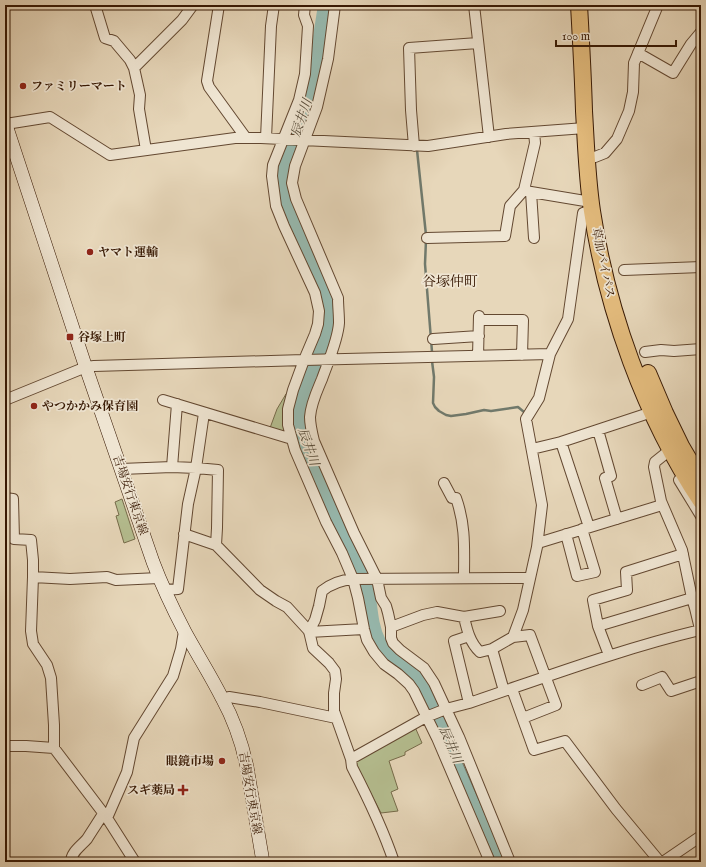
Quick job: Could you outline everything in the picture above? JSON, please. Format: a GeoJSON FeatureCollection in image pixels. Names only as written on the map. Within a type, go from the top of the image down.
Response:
{"type":"FeatureCollection","features":[{"type":"Feature","properties":{"kind":"highway","name":"草加バイパス"},"geometry":{"type":"LineString","coordinates":[[579,5],[588,172],[603,270],[615,315],[653,415],[673,456],[701,501]]}},
{"type":"Feature","properties":{"kind":"highway","name":"草加バイパス"},"geometry":{"type":"LineString","coordinates":[[588,5],[595,156],[600,202],[606,237],[620,298],[631,331],[665,413],[681,446],[701,480]]}},
{"type":"Feature","properties":{"kind":"main road","name":"吉場安行東京線"},"geometry":{"type":"LineString","coordinates":[[5,123],[86,367],[159,578],[184,631],[223,699],[244,752],[262,862]]}},
{"type":"Feature","properties":{"kind":"street"},"geometry":{"type":"LineString","coordinates":[[95,5],[105,38],[114,41],[130,60],[134,68],[140,95],[139,109],[146,150]]}},
{"type":"Feature","properties":{"kind":"street"},"geometry":{"type":"LineString","coordinates":[[134,68],[182,20],[194,5]]}},
{"type":"Feature","properties":{"kind":"street"},"geometry":{"type":"LineString","coordinates":[[219,5],[207,81],[209,87],[246,138]]}},
{"type":"Feature","properties":{"kind":"street"},"geometry":{"type":"LineString","coordinates":[[266,138],[271,26],[274,5]]}},
{"type":"Feature","properties":{"kind":"street"},"geometry":{"type":"LineString","coordinates":[[305,5],[304,15],[308,26],[305,74],[299,100],[273,165],[272,176],[276,206],[315,294],[319,311],[318,324],[306,360],[293,390],[288,409],[288,425],[295,450],[323,514],[355,579],[367,640],[374,652],[384,664],[398,674],[414,691],[428,717],[490,862]]}},
{"type":"Feature","properties":{"kind":"street"},"geometry":{"type":"LineString","coordinates":[[335,5],[328,59],[319,100],[302,141],[292,182],[296,199],[338,298],[339,310],[339,324],[312,402],[310,417],[311,430],[314,441],[381,598],[386,606],[391,627],[391,638],[400,650],[424,668],[434,683],[459,736],[510,862]]}},
{"type":"Feature","properties":{"kind":"street"},"geometry":{"type":"LineString","coordinates":[[474,5],[488,137]]}},
{"type":"Feature","properties":{"kind":"street"},"geometry":{"type":"LineString","coordinates":[[595,156],[605,153],[617,139],[630,111],[633,92],[634,63],[658,5]]}},
{"type":"Feature","properties":{"kind":"street"},"geometry":{"type":"LineString","coordinates":[[638,53],[673,73],[691,44],[701,32]]}},
{"type":"Feature","properties":{"kind":"street"},"geometry":{"type":"LineString","coordinates":[[414,146],[411,110],[410,48],[478,43]]}},
{"type":"Feature","properties":{"kind":"street"},"geometry":{"type":"LineString","coordinates":[[5,123],[50,117],[110,154],[235,138],[266,138],[302,141],[428,146],[506,134],[585,128]]}},
{"type":"Feature","properties":{"kind":"street"},"geometry":{"type":"LineString","coordinates":[[534,132],[535,143],[527,191],[534,238]]}},
{"type":"Feature","properties":{"kind":"street"},"geometry":{"type":"LineString","coordinates":[[527,191],[592,206]]}},
{"type":"Feature","properties":{"kind":"street"},"geometry":{"type":"LineString","coordinates":[[427,238],[504,236],[510,206],[527,191]]}},
{"type":"Feature","properties":{"kind":"street"},"geometry":{"type":"LineString","coordinates":[[513,636],[523,610],[538,543],[542,505],[526,419],[539,398],[550,354],[568,319],[583,213],[592,206]]}},
{"type":"Feature","properties":{"kind":"street"},"geometry":{"type":"LineString","coordinates":[[624,270],[701,267]]}},
{"type":"Feature","properties":{"kind":"street"},"geometry":{"type":"LineString","coordinates":[[478,356],[479,318],[523,320],[522,355]]}},
{"type":"Feature","properties":{"kind":"street"},"geometry":{"type":"LineString","coordinates":[[433,339],[479,336]]}},
{"type":"Feature","properties":{"kind":"street"},"geometry":{"type":"LineString","coordinates":[[645,352],[701,349]]}},
{"type":"Feature","properties":{"kind":"street"},"geometry":{"type":"LineString","coordinates":[[5,400],[86,367],[111,365],[550,354]]}},
{"type":"Feature","properties":{"kind":"street"},"geometry":{"type":"LineString","coordinates":[[163,400],[292,439]]}},
{"type":"Feature","properties":{"kind":"street"},"geometry":{"type":"LineString","coordinates":[[172,467],[177,404]]}},
{"type":"Feature","properties":{"kind":"street"},"geometry":{"type":"LineString","coordinates":[[165,590],[178,589],[188,504],[196,468],[204,413]]}},
{"type":"Feature","properties":{"kind":"street"},"geometry":{"type":"LineString","coordinates":[[532,449],[653,415],[665,454],[692,503],[701,516]]}},
{"type":"Feature","properties":{"kind":"street"},"geometry":{"type":"LineString","coordinates":[[598,430],[611,476],[604,478],[617,519]]}},
{"type":"Feature","properties":{"kind":"street"},"geometry":{"type":"LineString","coordinates":[[561,442],[586,528],[595,572],[577,576],[566,534]]}},
{"type":"Feature","properties":{"kind":"street"},"geometry":{"type":"LineString","coordinates":[[681,446],[697,461],[701,467]]}},
{"type":"Feature","properties":{"kind":"street"},"geometry":{"type":"LineString","coordinates":[[351,759],[445,709],[469,703],[609,655],[664,639],[700,631],[682,554],[662,505],[654,467],[655,462],[665,454]]}},
{"type":"Feature","properties":{"kind":"street"},"geometry":{"type":"LineString","coordinates":[[121,469],[172,467],[218,470],[216,544]]}},
{"type":"Feature","properties":{"kind":"street"},"geometry":{"type":"LineString","coordinates":[[444,483],[452,498],[456,498],[461,516],[464,537],[464,578]]}},
{"type":"Feature","properties":{"kind":"street"},"geometry":{"type":"LineString","coordinates":[[5,498],[13,499],[14,539],[31,540],[33,560],[31,632],[33,644],[47,665],[51,678],[54,748],[105,816],[135,862]]}},
{"type":"Feature","properties":{"kind":"street"},"geometry":{"type":"LineString","coordinates":[[538,543],[662,505]]}},
{"type":"Feature","properties":{"kind":"street"},"geometry":{"type":"LineString","coordinates":[[184,534],[216,544],[260,590],[287,608],[309,632],[313,648],[335,671],[334,711],[336,718],[351,759],[352,767],[379,821],[394,862]]}},
{"type":"Feature","properties":{"kind":"street"},"geometry":{"type":"LineString","coordinates":[[609,655],[598,626],[593,600],[627,590],[626,572],[682,554]]}},
{"type":"Feature","properties":{"kind":"street"},"geometry":{"type":"LineString","coordinates":[[33,577],[70,579],[108,577],[116,580],[159,578]]}},
{"type":"Feature","properties":{"kind":"street"},"geometry":{"type":"LineString","coordinates":[[309,632],[315,620],[322,590],[331,584],[347,580],[530,578]]}},
{"type":"Feature","properties":{"kind":"street"},"geometry":{"type":"LineString","coordinates":[[598,626],[692,598]]}},
{"type":"Feature","properties":{"kind":"street"},"geometry":{"type":"LineString","coordinates":[[391,627],[423,615],[437,612],[464,617],[500,610]]}},
{"type":"Feature","properties":{"kind":"street"},"geometry":{"type":"LineString","coordinates":[[464,617],[468,636],[474,648],[480,652],[492,649],[513,636],[530,635],[556,705],[523,718]]}},
{"type":"Feature","properties":{"kind":"street"},"geometry":{"type":"LineString","coordinates":[[309,632],[364,629]]}},
{"type":"Feature","properties":{"kind":"street"},"geometry":{"type":"LineString","coordinates":[[70,862],[71,858],[105,816],[127,772],[134,738],[173,676],[181,649],[184,631]]}},
{"type":"Feature","properties":{"kind":"street"},"geometry":{"type":"LineString","coordinates":[[468,636],[454,641],[469,703]]}},
{"type":"Feature","properties":{"kind":"street"},"geometry":{"type":"LineString","coordinates":[[492,649],[508,690],[523,718],[534,750],[565,741],[616,809],[660,862]]}},
{"type":"Feature","properties":{"kind":"street"},"geometry":{"type":"LineString","coordinates":[[642,685],[662,677],[671,691],[701,681]]}},
{"type":"Feature","properties":{"kind":"street"},"geometry":{"type":"LineString","coordinates":[[223,699],[229,697],[253,701],[336,718]]}},
{"type":"Feature","properties":{"kind":"street"},"geometry":{"type":"LineString","coordinates":[[5,746],[54,748]]}},
{"type":"Feature","properties":{"kind":"street"},"geometry":{"type":"LineString","coordinates":[[663,862],[701,836]]}},
{"type":"Feature","properties":{"kind":"green space"},"geometry":{"type":"Polygon","coordinates":[[[286,394],[285,433],[270,428],[277,409],[286,394]]]}},
{"type":"Feature","properties":{"kind":"green space"},"geometry":{"type":"Polygon","coordinates":[[[122,499],[135,539],[124,543],[116,516],[119,515],[115,502],[122,499]]]}},
{"type":"Feature","properties":{"kind":"green space"},"geometry":{"type":"Polygon","coordinates":[[[415,727],[422,743],[405,752],[405,755],[389,761],[398,789],[391,792],[398,811],[381,813],[354,761],[415,727]]]}},
{"type":"Feature","properties":{"kind":"water"},"geometry":{"type":"Polygon","coordinates":[[[438,707],[506,862],[496,862],[429,711],[438,707]]]}},
{"type":"Feature","properties":{"kind":"waterway","name":"辰井川"},"geometry":{"type":"LineString","coordinates":[[325,5],[312,87],[305,112],[290,148],[282,174],[284,195],[326,293],[329,315],[326,332],[299,409],[298,419],[306,448],[364,578],[369,597],[373,626],[379,642],[392,657],[412,672],[421,682],[442,726]]}},
{"type":"Feature","properties":{"kind":"waterway"},"geometry":{"type":"LineString","coordinates":[[417,150],[426,235]]}},
{"type":"Feature","properties":{"kind":"waterway"},"geometry":{"type":"LineString","coordinates":[[426,240],[425,264],[432,352]]}},
{"type":"Feature","properties":{"kind":"waterway"},"geometry":{"type":"LineString","coordinates":[[432,361],[434,377],[433,403],[439,411],[446,415],[451,416],[484,410],[491,411],[518,407],[524,412]]}},
{"type":"Feature","properties":{"kind":"place","name":"ファミリーマート"},"geometry":{"type":"Point","coordinates":[23,86]}},
{"type":"Feature","properties":{"kind":"place","name":"ヤマト運輸"},"geometry":{"type":"Point","coordinates":[90,252]}},
{"type":"Feature","properties":{"kind":"place","name":"谷塚上町"},"geometry":{"type":"Point","coordinates":[70,337]}},
{"type":"Feature","properties":{"kind":"place","name":"やつかかみ保育園"},"geometry":{"type":"Point","coordinates":[34,406]}},
{"type":"Feature","properties":{"kind":"place","name":"眼鏡市場"},"geometry":{"type":"Point","coordinates":[222,761]}},
{"type":"Feature","properties":{"kind":"place","name":"スギ薬局"},"geometry":{"type":"Point","coordinates":[183,790]}},
{"type":"Feature","properties":{"kind":"district","name":"谷塚仲町"},"geometry":{"type":"Point","coordinates":[450,282]}}]}
